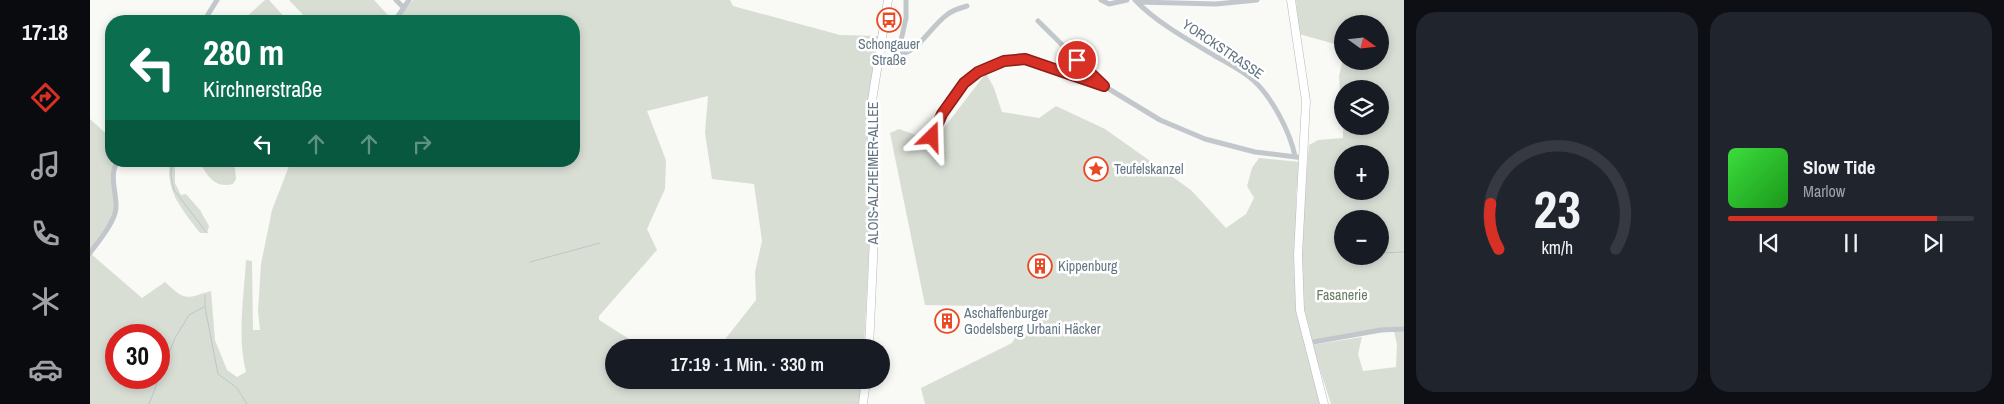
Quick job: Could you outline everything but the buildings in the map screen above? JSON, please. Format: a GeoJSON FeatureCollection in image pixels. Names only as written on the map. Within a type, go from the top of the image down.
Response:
{"type":"FeatureCollection","features":[{"type":"Feature","properties":{"kind":"street"},"geometry":{"type":"LineString","coordinates":[[208,15],[217,0]]}},
{"type":"Feature","properties":{"kind":"street"},"geometry":{"type":"LineString","coordinates":[[396,0],[403,8]]}},
{"type":"Feature","properties":{"kind":"street"},"geometry":{"type":"LineString","coordinates":[[399,15],[409,0]]}},
{"type":"Feature","properties":{"kind":"street","name":"ALOIS-ALZHEIMER-ALLEE"},"geometry":{"type":"LineString","coordinates":[[868,339],[874,236],[871,107],[888,0]]}},
{"type":"Feature","properties":{"kind":"street"},"geometry":{"type":"LineString","coordinates":[[906,0],[906,18],[900,45],[903,54],[919,44],[939,21],[950,12],[966,6]]}},
{"type":"Feature","properties":{"kind":"street"},"geometry":{"type":"LineString","coordinates":[[1101,0],[1108,4],[1126,0]]}},
{"type":"Feature","properties":{"kind":"street"},"geometry":{"type":"LineString","coordinates":[[1136,1],[1216,4],[1257,0]]}},
{"type":"Feature","properties":{"kind":"street"},"geometry":{"type":"LineString","coordinates":[[1291,0],[1306,101],[1300,157],[1302,172],[1298,273],[1300,310],[1324,404]]}},
{"type":"Feature","properties":{"kind":"street","name":"YORCKSTRASSE"},"geometry":{"type":"LineString","coordinates":[[1136,1],[1184,38],[1252,79],[1263,91],[1284,124],[1300,157]]}},
{"type":"Feature","properties":{"kind":"street"},"geometry":{"type":"LineString","coordinates":[[1038,22],[1104,86]]}},
{"type":"Feature","properties":{"kind":"street"},"geometry":{"type":"LineString","coordinates":[[932,137],[942,114],[964,83],[978,72],[1004,61],[1025,59],[1104,86],[1160,120],[1205,139],[1255,152],[1300,157]]}},
{"type":"Feature","properties":{"kind":"street"},"geometry":{"type":"LineString","coordinates":[[90,253],[106,231],[116,210],[113,188],[115,167]]}},
{"type":"Feature","properties":{"kind":"street"},"geometry":{"type":"LineString","coordinates":[[1308,343],[1381,330],[1404,329]]}},
{"type":"Feature","properties":{"kind":"street"},"geometry":{"type":"LineString","coordinates":[[863,404],[865,389]]}},
{"type":"Feature","properties":{"kind":"green space"},"geometry":{"type":"Polygon","coordinates":[[[265,0],[269,0],[283,15],[249,15],[265,0]]]}},
{"type":"Feature","properties":{"kind":"green space"},"geometry":{"type":"Polygon","coordinates":[[[289,0],[374,0],[388,15],[303,15],[289,0]]]}},
{"type":"Feature","properties":{"kind":"green space"},"geometry":{"type":"Polygon","coordinates":[[[413,0],[730,0],[733,6],[840,35],[879,36],[867,107],[870,236],[864,339],[725,339],[756,300],[755,272],[762,241],[754,184],[712,179],[705,133],[708,96],[647,111],[666,160],[665,189],[647,229],[657,250],[599,316],[599,320],[629,339],[605,339],[605,389],[862,389],[859,404],[90,404],[90,253],[142,298],[165,282],[177,293],[186,297],[211,291],[215,340],[227,370],[237,377],[246,372],[243,359],[242,331],[246,260],[252,261],[253,330],[260,330],[258,311],[261,264],[272,210],[289,167],[580,167],[580,15],[400,15],[413,0]]]}},
{"type":"Feature","properties":{"kind":"green space","name":"Fasanerie"},"geometry":{"type":"Polygon","coordinates":[[[1296,0],[1404,0],[1404,404],[1331,404],[1312,345],[1362,337],[1358,354],[1363,371],[1396,367],[1397,344],[1393,327],[1310,341],[1302,308],[1301,238],[1309,145],[1318,140],[1343,138],[1343,135],[1389,135],[1389,80],[1339,80],[1339,76],[1340,70],[1389,70],[1389,15],[1334,15],[1334,44],[1299,34],[1296,0]]]}},
{"type":"Feature","properties":{"kind":"green space"},"geometry":{"type":"Polygon","coordinates":[[[986,73],[994,88],[1002,112],[1039,118],[1056,106],[1105,129],[1191,190],[1226,228],[1246,214],[1254,198],[1247,186],[1252,168],[1259,158],[1300,162],[1296,195],[1296,310],[1321,404],[925,404],[921,388],[1012,343],[1021,327],[1037,315],[1029,307],[925,305],[890,133],[899,129],[934,141],[986,73]]]}},
{"type":"Feature","properties":{"kind":"green space"},"geometry":{"type":"Polygon","coordinates":[[[90,119],[105,133],[105,167],[115,167],[116,209],[106,231],[90,253],[90,119]]]}},
{"type":"Feature","properties":{"kind":"green space"},"geometry":{"type":"Polygon","coordinates":[[[169,167],[175,167],[175,183],[181,195],[186,194],[200,210],[209,226],[207,233],[200,233],[177,200],[170,182],[169,167]]]}},
{"type":"Feature","properties":{"kind":"green space"},"geometry":{"type":"Polygon","coordinates":[[[203,167],[234,167],[236,179],[233,184],[223,185],[215,182],[203,167]]]}},
{"type":"Feature","properties":{"kind":"waterway"},"geometry":{"type":"LineString","coordinates":[[172,167],[171,176],[174,190],[207,233]]}},
{"type":"Feature","properties":{"kind":"waterway"},"geometry":{"type":"LineString","coordinates":[[530,262],[600,243]]}},
{"type":"Feature","properties":{"kind":"waterway"},"geometry":{"type":"LineString","coordinates":[[1389,253],[1404,252]]}},
{"type":"Feature","properties":{"kind":"waterway"},"geometry":{"type":"LineString","coordinates":[[205,295],[205,307],[218,374],[237,388],[247,404]]}},
{"type":"Feature","properties":{"kind":"waterway"},"geometry":{"type":"LineString","coordinates":[[149,404],[175,338],[189,315],[204,307]]}},
{"type":"Feature","properties":{"kind":"place","name":"Schongauer Straße"},"geometry":{"type":"Point","coordinates":[889,20]}},
{"type":"Feature","properties":{"kind":"place","name":"Teufelskanzel"},"geometry":{"type":"Point","coordinates":[1096,169]}},
{"type":"Feature","properties":{"kind":"place","name":"Kippenburg"},"geometry":{"type":"Point","coordinates":[1040,266]}},
{"type":"Feature","properties":{"kind":"place","name":"Aschaffenburger Godelsberg Urbani Häcker"},"geometry":{"type":"Point","coordinates":[947,321]}},
{"type":"Feature","properties":{"kind":"route"},"geometry":{"type":"LineString","coordinates":[[932,137],[942,114],[964,83],[978,72],[1004,61],[1025,59],[1104,86],[1077,60]]}}]}
